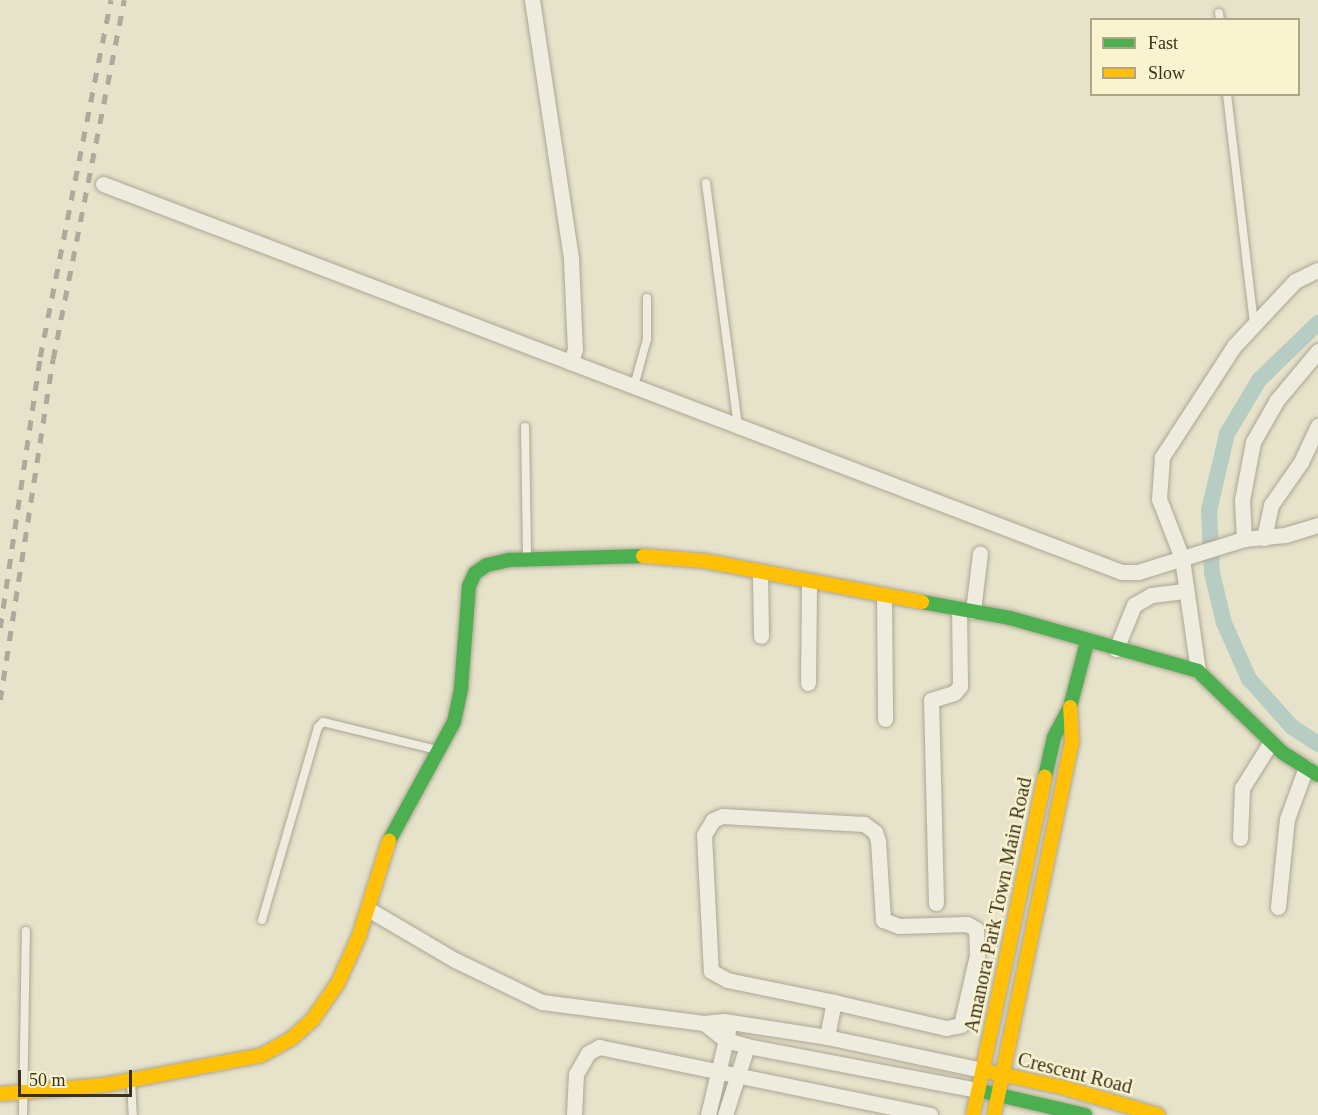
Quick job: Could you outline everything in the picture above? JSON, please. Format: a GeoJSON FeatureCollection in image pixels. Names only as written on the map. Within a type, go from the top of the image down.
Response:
{"type":"FeatureCollection","features":[{"type":"Feature","properties":{"kind":"street"},"geometry":{"type":"LineString","coordinates":[[532,0],[571,259],[575,349],[571,362]]}},
{"type":"Feature","properties":{"kind":"street"},"geometry":{"type":"LineString","coordinates":[[103,184],[1122,572],[1138,572],[1244,539],[1263,538],[1318,525]]}},
{"type":"Feature","properties":{"kind":"street"},"geometry":{"type":"LineString","coordinates":[[1198,671],[1184,591],[1182,558],[1159,499],[1162,457],[1198,396],[1254,325],[1295,281],[1318,270]]}},
{"type":"Feature","properties":{"kind":"street"},"geometry":{"type":"LineString","coordinates":[[1244,539],[1242,500],[1253,442],[1277,400],[1318,351]]}},
{"type":"Feature","properties":{"kind":"street"},"geometry":{"type":"LineString","coordinates":[[1263,538],[1271,505],[1301,462],[1318,426]]}},
{"type":"Feature","properties":{"kind":"street"},"geometry":{"type":"LineString","coordinates":[[936,903],[931,700],[954,693],[960,686],[966,610],[980,553]]}},
{"type":"Feature","properties":{"kind":"street"},"geometry":{"type":"LineString","coordinates":[[0,1094],[22,1094],[131,1080],[262,1055],[291,1039],[313,1019],[338,983],[368,909],[389,841],[454,722],[461,688],[469,586],[475,573],[487,564],[527,560],[645,556],[760,572],[1010,618],[1087,642],[1198,671],[1270,742],[1312,771],[1287,819],[1278,907]]}},
{"type":"Feature","properties":{"kind":"street"},"geometry":{"type":"LineString","coordinates":[[760,572],[761,636]]}},
{"type":"Feature","properties":{"kind":"street"},"geometry":{"type":"LineString","coordinates":[[808,683],[809,581]]}},
{"type":"Feature","properties":{"kind":"street"},"geometry":{"type":"LineString","coordinates":[[1116,650],[1134,605],[1151,595],[1184,591]]}},
{"type":"Feature","properties":{"kind":"street"},"geometry":{"type":"LineString","coordinates":[[884,595],[885,719]]}},
{"type":"Feature","properties":{"kind":"street","name":"Amanora Park Town Main Road"},"geometry":{"type":"LineString","coordinates":[[973,1115],[1054,737],[1070,707],[1087,642]]}},
{"type":"Feature","properties":{"kind":"street","name":"Amanora Park Town Main Road"},"geometry":{"type":"LineString","coordinates":[[994,1115],[1072,742],[1070,707]]}},
{"type":"Feature","properties":{"kind":"street"},"geometry":{"type":"LineString","coordinates":[[1240,838],[1242,788],[1270,742]]}},
{"type":"Feature","properties":{"kind":"street"},"geometry":{"type":"LineString","coordinates":[[722,816],[864,824],[875,832],[878,841],[883,920],[898,926],[968,924],[976,929],[977,955],[964,1020],[955,1028],[834,1002],[727,980],[711,971],[704,835],[713,820],[722,816]]}},
{"type":"Feature","properties":{"kind":"street"},"geometry":{"type":"LineString","coordinates":[[1030,849],[1049,853]]}},
{"type":"Feature","properties":{"kind":"street"},"geometry":{"type":"LineString","coordinates":[[368,909],[455,960],[542,1002],[704,1023],[730,1022],[827,1037],[982,1070]]}},
{"type":"Feature","properties":{"kind":"street"},"geometry":{"type":"LineString","coordinates":[[827,1037],[834,1002]]}},
{"type":"Feature","properties":{"kind":"street"},"geometry":{"type":"LineString","coordinates":[[708,1115],[730,1022]]}},
{"type":"Feature","properties":{"kind":"street"},"geometry":{"type":"LineString","coordinates":[[704,1023],[726,1040],[747,1046],[978,1090]]}},
{"type":"Feature","properties":{"kind":"street"},"geometry":{"type":"LineString","coordinates":[[725,1115],[735,1076],[747,1046]]}},
{"type":"Feature","properties":{"kind":"street"},"geometry":{"type":"LineString","coordinates":[[574,1115],[576,1074],[588,1053],[599,1047],[930,1115]]}},
{"type":"Feature","properties":{"kind":"street","name":"Crescent Road"},"geometry":{"type":"LineString","coordinates":[[982,1070],[1141,1113],[1158,1115]]}},
{"type":"Feature","properties":{"kind":"street","name":"Crescent Road"},"geometry":{"type":"LineString","coordinates":[[978,1090],[1035,1109],[1085,1115]]}},
{"type":"Feature","properties":{"kind":"lane"},"geometry":{"type":"LineString","coordinates":[[1227,96],[1254,325]]}},
{"type":"Feature","properties":{"kind":"lane"},"geometry":{"type":"LineString","coordinates":[[706,183],[738,425]]}},
{"type":"Feature","properties":{"kind":"lane"},"geometry":{"type":"LineString","coordinates":[[633,386],[647,339],[647,298]]}},
{"type":"Feature","properties":{"kind":"lane"},"geometry":{"type":"LineString","coordinates":[[525,427],[527,560]]}},
{"type":"Feature","properties":{"kind":"lane"},"geometry":{"type":"LineString","coordinates":[[262,920],[318,727],[323,722],[438,750]]}},
{"type":"Feature","properties":{"kind":"lane"},"geometry":{"type":"LineString","coordinates":[[22,1115],[26,931]]}},
{"type":"Feature","properties":{"kind":"lane"},"geometry":{"type":"LineString","coordinates":[[131,1080],[133,1115]]}},
{"type":"Feature","properties":{"kind":"waterway"},"geometry":{"type":"LineString","coordinates":[[1318,323],[1259,380],[1227,434],[1209,511],[1212,573],[1224,623],[1249,679],[1292,727],[1318,744]]}},
{"type":"Feature","properties":{"kind":"railway"},"geometry":{"type":"LineString","coordinates":[[0,628],[40,357],[111,0]]}},
{"type":"Feature","properties":{"kind":"railway"},"geometry":{"type":"LineString","coordinates":[[0,700],[53,359],[124,0]]}},
{"type":"Feature","properties":{"kind":"traffic: fast"},"geometry":{"type":"LineString","coordinates":[[389,841],[454,722],[461,688],[469,586],[475,573],[487,565],[509,560],[643,556]]}},
{"type":"Feature","properties":{"kind":"traffic: fast"},"geometry":{"type":"LineString","coordinates":[[922,602],[1010,618],[1198,671],[1283,753],[1318,775]]}},
{"type":"Feature","properties":{"kind":"traffic: fast"},"geometry":{"type":"LineString","coordinates":[[1045,777],[1054,737],[1070,707],[1087,642]]}},
{"type":"Feature","properties":{"kind":"traffic: fast"},"geometry":{"type":"LineString","coordinates":[[986,1092],[1085,1115]]}},
{"type":"Feature","properties":{"kind":"traffic: slow"},"geometry":{"type":"LineString","coordinates":[[643,556],[705,561],[922,602]]}},
{"type":"Feature","properties":{"kind":"traffic: slow"},"geometry":{"type":"LineString","coordinates":[[994,1115],[1072,742],[1070,707]]}},
{"type":"Feature","properties":{"kind":"traffic: slow"},"geometry":{"type":"LineString","coordinates":[[973,1115],[1045,777]]}},
{"type":"Feature","properties":{"kind":"traffic: slow"},"geometry":{"type":"LineString","coordinates":[[0,1094],[105,1085],[262,1055],[291,1039],[313,1019],[338,983],[359,936],[389,841]]}},
{"type":"Feature","properties":{"kind":"traffic: slow"},"geometry":{"type":"LineString","coordinates":[[990,1072],[1065,1088],[1158,1115]]}}]}
